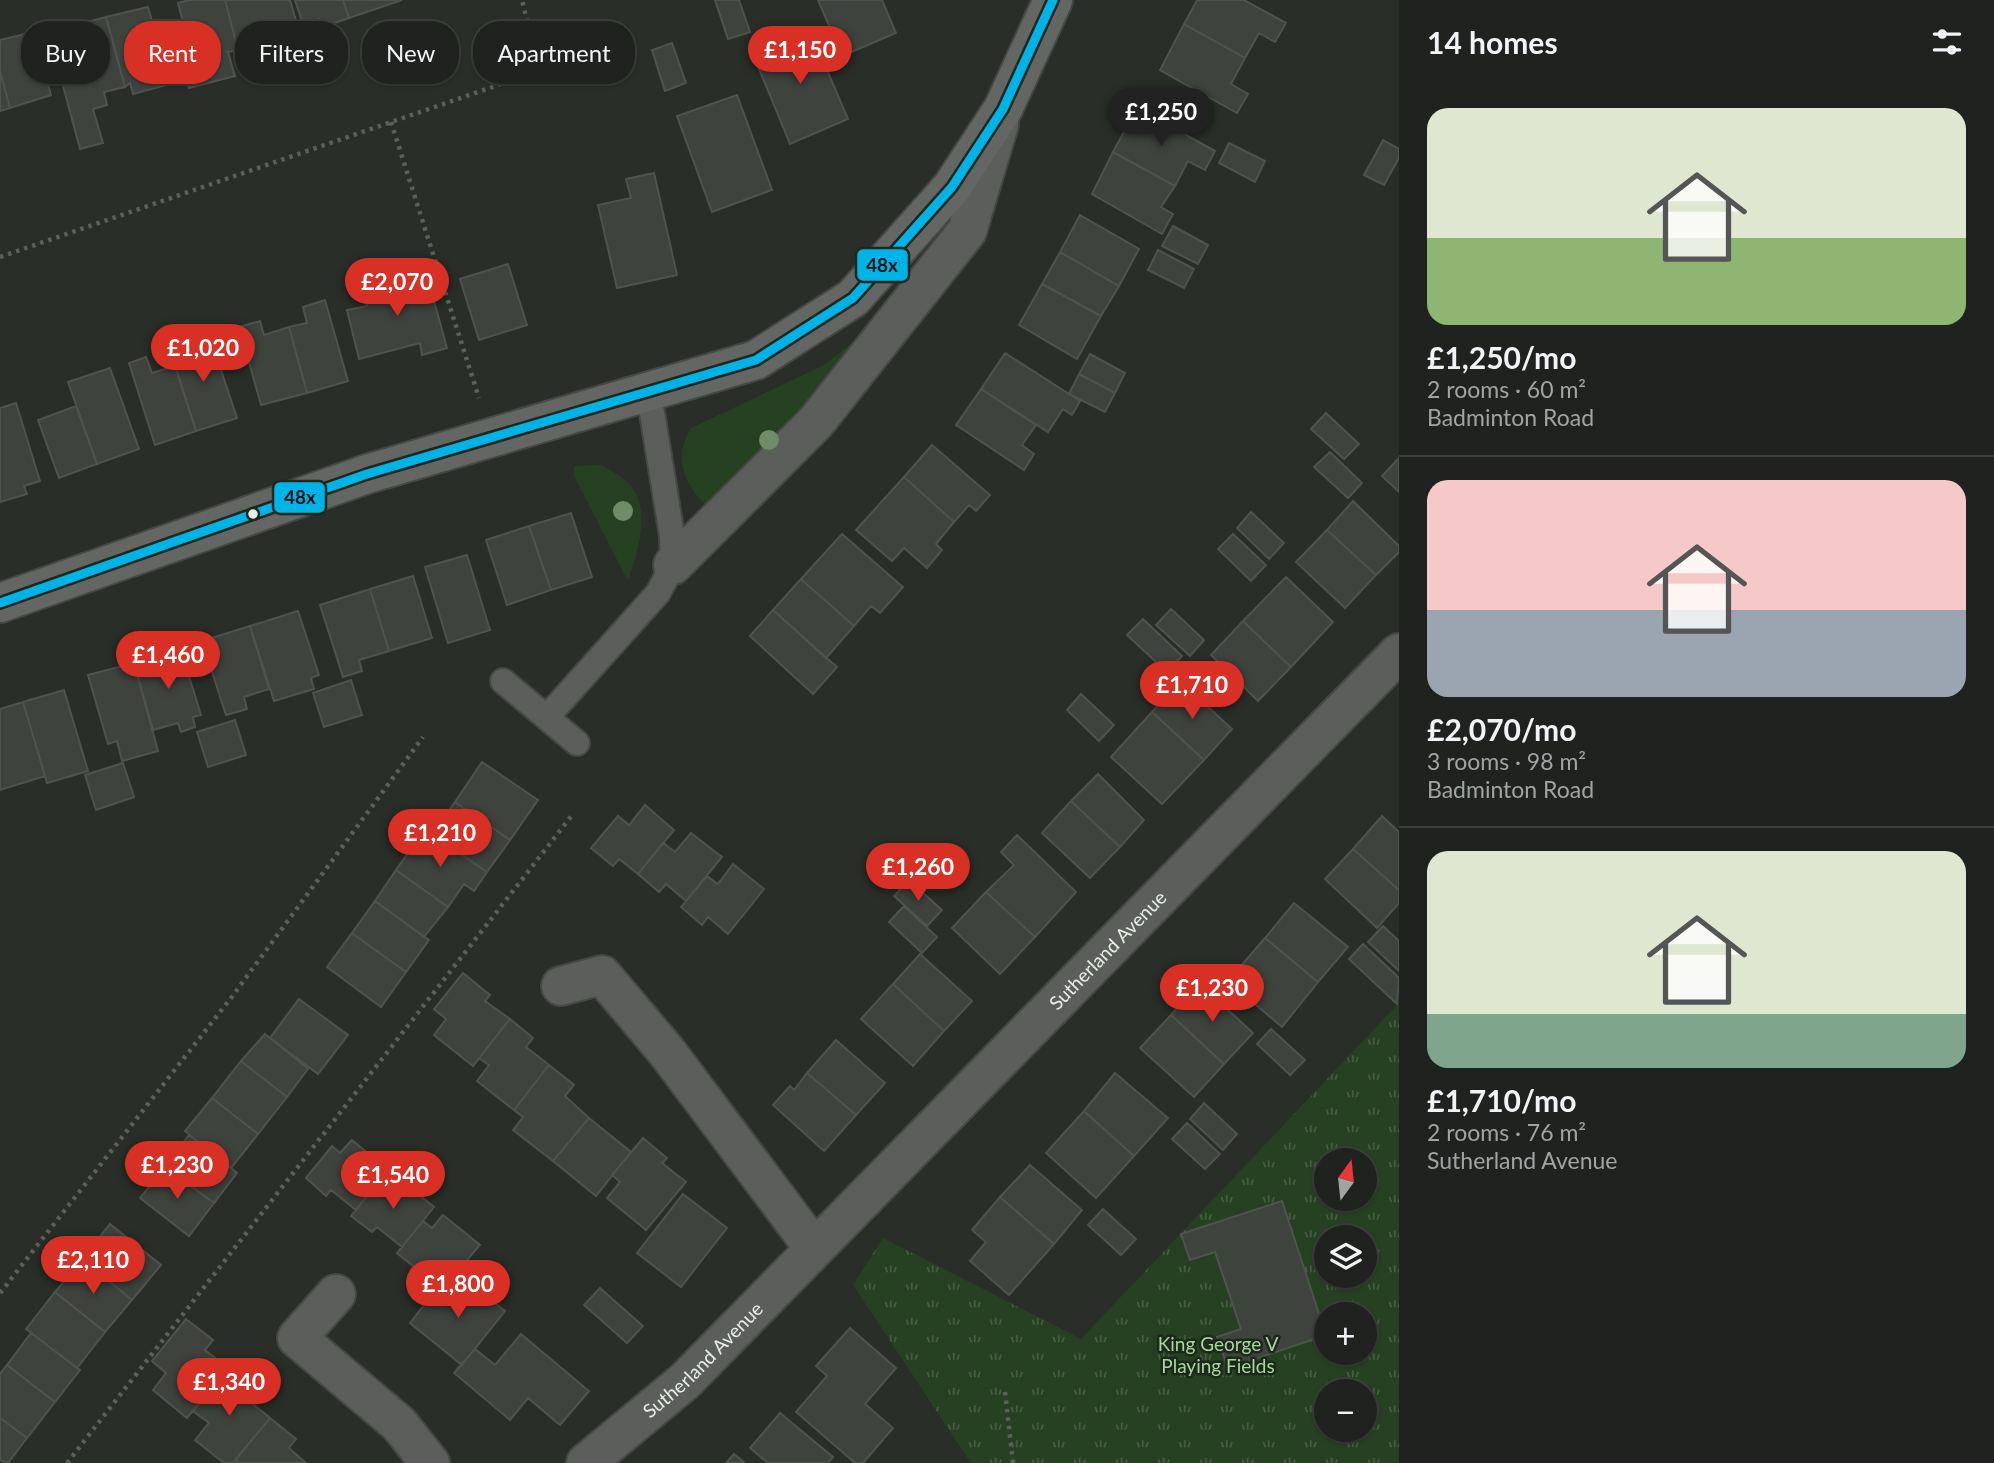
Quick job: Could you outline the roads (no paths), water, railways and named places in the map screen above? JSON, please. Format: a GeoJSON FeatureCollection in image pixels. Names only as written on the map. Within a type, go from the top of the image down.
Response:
{"type":"FeatureCollection","features":[{"type":"Feature","properties":{"kind":"main road"},"geometry":{"type":"LineString","coordinates":[[0,603],[367,474],[649,394],[756,360],[853,298],[952,187],[1003,109],[1053,0]]}},
{"type":"Feature","properties":{"kind":"street"},"geometry":{"type":"LineString","coordinates":[[673,565],[816,422],[967,231],[1003,109]]}},
{"type":"Feature","properties":{"kind":"street","name":"Sutherland Avenue"},"geometry":{"type":"LineString","coordinates":[[586,1463],[685,1381],[1399,653]]}},
{"type":"Feature","properties":{"kind":"street"},"geometry":{"type":"LineString","coordinates":[[561,986],[602,975],[667,1052],[814,1248]]}},
{"type":"Feature","properties":{"kind":"street"},"geometry":{"type":"LineString","coordinates":[[336,1294],[297,1338],[399,1424],[430,1463]]}},
{"type":"Feature","properties":{"kind":"lane"},"geometry":{"type":"LineString","coordinates":[[547,717],[657,593],[673,565],[672,536],[649,394]]}},
{"type":"Feature","properties":{"kind":"lane"},"geometry":{"type":"LineString","coordinates":[[503,681],[577,743]]}},
{"type":"Feature","properties":{"kind":"park label","name":"King George V Playing Fields"},"geometry":{"type":"Point","coordinates":[1218,1355]}}]}
